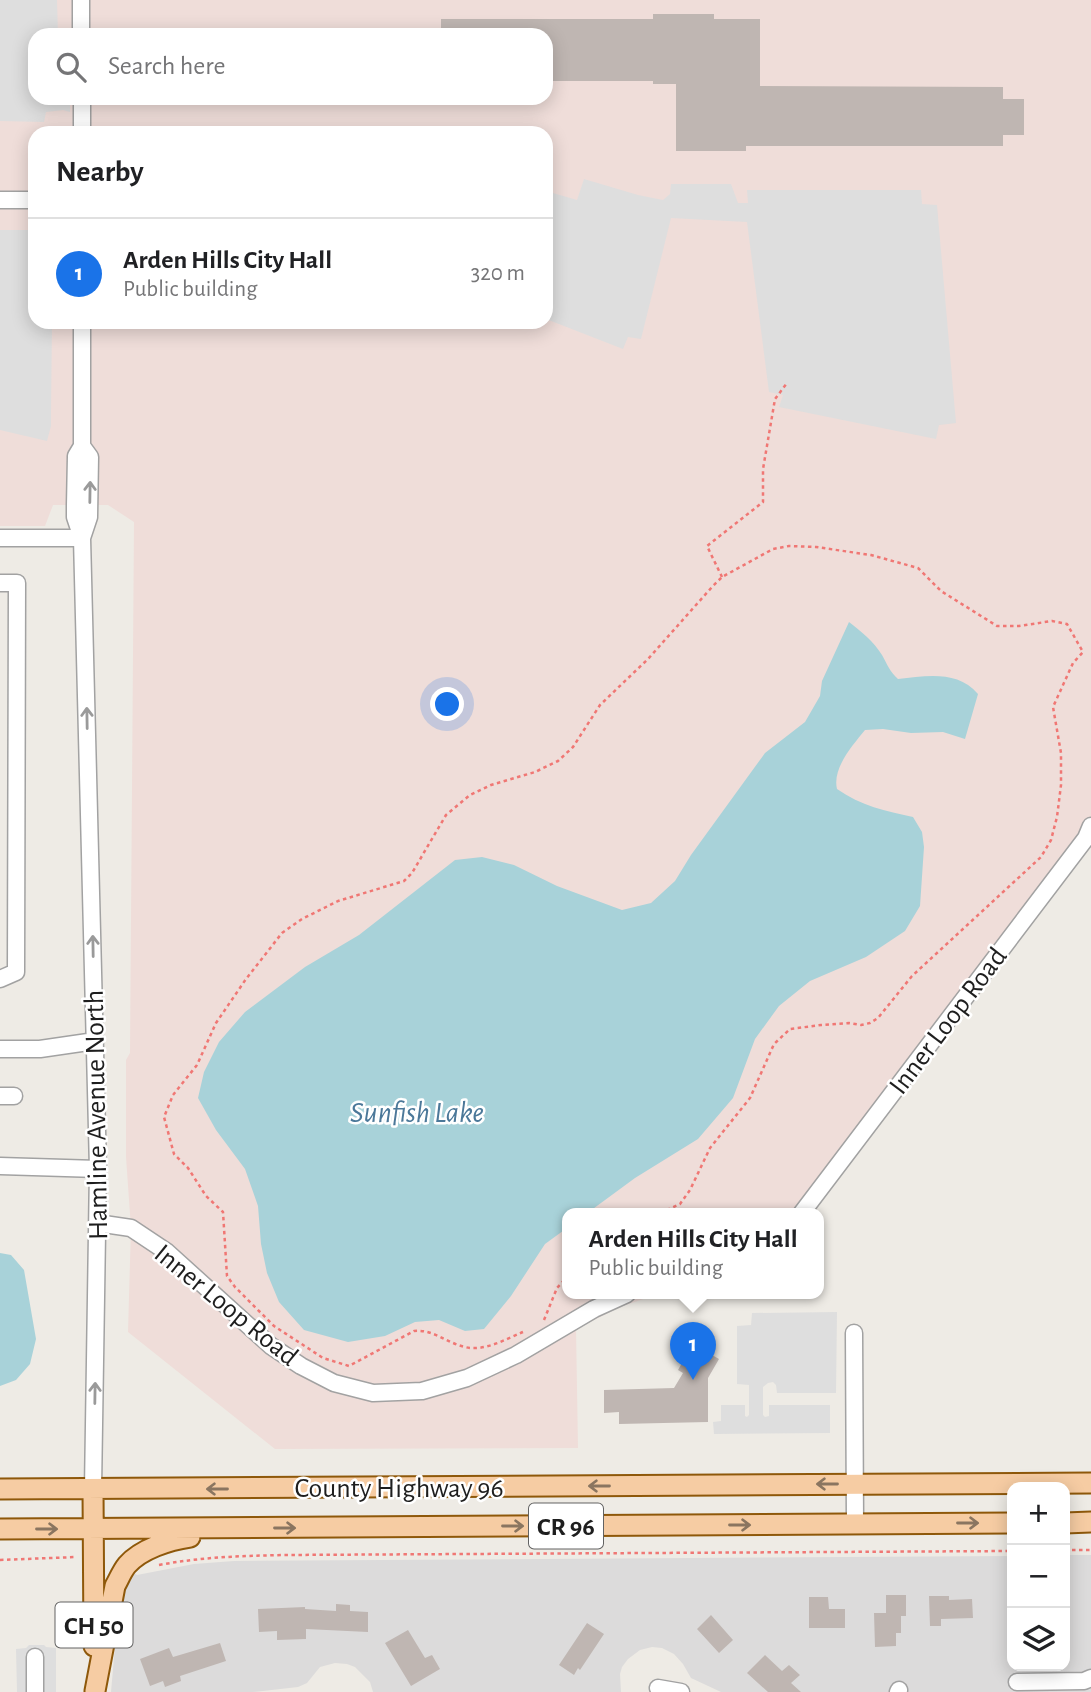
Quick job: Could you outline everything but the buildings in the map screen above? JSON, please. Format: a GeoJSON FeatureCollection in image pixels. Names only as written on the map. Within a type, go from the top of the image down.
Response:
{"type":"FeatureCollection","features":[{"type":"Feature","properties":{"kind":"main road","name":"County Highway 96"},"geometry":{"type":"LineString","coordinates":[[0,1489],[1091,1482]]}},
{"type":"Feature","properties":{"kind":"main road","name":"Hamline Avenue North"},"geometry":{"type":"LineString","coordinates":[[93,1489],[95,1692]]}},
{"type":"Feature","properties":{"kind":"main road"},"geometry":{"type":"LineString","coordinates":[[1070,1522],[1091,1522]]}},
{"type":"Feature","properties":{"kind":"main road","name":"County Highway 96"},"geometry":{"type":"LineString","coordinates":[[0,1529],[1007,1523]]}},
{"type":"Feature","properties":{"kind":"main road"},"geometry":{"type":"LineString","coordinates":[[95,1692],[116,1586],[129,1563],[170,1540],[246,1528]]}},
{"type":"Feature","properties":{"kind":"street"},"geometry":{"type":"LineString","coordinates":[[81,0],[81,28]]}},
{"type":"Feature","properties":{"kind":"street"},"geometry":{"type":"LineString","coordinates":[[82,105],[82,126]]}},
{"type":"Feature","properties":{"kind":"street"},"geometry":{"type":"LineString","coordinates":[[0,200],[28,200]]}},
{"type":"Feature","properties":{"kind":"street","name":"Hamline Avenue North"},"geometry":{"type":"LineString","coordinates":[[82,329],[82,446],[90,457],[89,517],[82,538],[98,1169],[93,1489]]}},
{"type":"Feature","properties":{"kind":"street"},"geometry":{"type":"LineString","coordinates":[[0,538],[82,538]]}},
{"type":"Feature","properties":{"kind":"street"},"geometry":{"type":"LineString","coordinates":[[0,583],[17,583],[16,972],[0,979]]}},
{"type":"Feature","properties":{"kind":"street","name":"Inner Loop Road"},"geometry":{"type":"LineString","coordinates":[[806,1208],[1086,838],[1091,826]]}},
{"type":"Feature","properties":{"kind":"street"},"geometry":{"type":"LineString","coordinates":[[0,1049],[40,1049],[95,1041]]}},
{"type":"Feature","properties":{"kind":"street"},"geometry":{"type":"LineString","coordinates":[[0,1166],[98,1169]]}},
{"type":"Feature","properties":{"kind":"street","name":"Inner Loop Road"},"geometry":{"type":"LineString","coordinates":[[97,1223],[131,1228],[167,1252],[271,1346],[301,1366],[334,1382],[373,1393],[422,1391],[467,1378],[516,1355],[616,1299]]}},
{"type":"Feature","properties":{"kind":"street"},"geometry":{"type":"LineString","coordinates":[[854,1334],[855,1524]]}},
{"type":"Feature","properties":{"kind":"street"},"geometry":{"type":"LineString","coordinates":[[35,1657],[35,1692]]}},
{"type":"Feature","properties":{"kind":"street"},"geometry":{"type":"LineString","coordinates":[[1017,1682],[1084,1681],[1091,1678]]}},
{"type":"Feature","properties":{"kind":"street"},"geometry":{"type":"LineString","coordinates":[[658,1688],[681,1692]]}},
{"type":"Feature","properties":{"kind":"path"},"geometry":{"type":"LineString","coordinates":[[722,577],[707,546],[763,502],[763,469],[775,400],[787,383]]}},
{"type":"Feature","properties":{"kind":"path"},"geometry":{"type":"LineString","coordinates":[[524,1331],[481,1349],[466,1348],[423,1330],[414,1331],[349,1366],[323,1358],[274,1326],[235,1287],[227,1276],[223,1212],[206,1196],[188,1168],[174,1154],[164,1117],[173,1095],[197,1065],[216,1024],[246,979],[282,933],[302,919],[338,901],[404,881],[412,873],[446,815],[470,795],[558,761],[573,747],[600,705],[648,659],[722,577],[773,549],[789,546],[816,547],[871,555],[918,568],[941,591],[997,626],[1052,621],[1067,625],[1083,652],[1073,663],[1053,707],[1061,753],[1061,785],[1051,840],[1041,857],[912,976],[878,1018],[860,1025],[821,1025],[790,1029],[774,1044],[750,1098],[710,1148],[690,1190],[680,1204],[671,1208]]}},
{"type":"Feature","properties":{"kind":"path"},"geometry":{"type":"LineString","coordinates":[[544,1320],[557,1288],[562,1282]]}},
{"type":"Feature","properties":{"kind":"path"},"geometry":{"type":"LineString","coordinates":[[1070,1550],[1091,1550]]}},
{"type":"Feature","properties":{"kind":"path"},"geometry":{"type":"LineString","coordinates":[[150,1567],[191,1559],[242,1556],[1007,1551]]}},
{"type":"Feature","properties":{"kind":"path"},"geometry":{"type":"LineString","coordinates":[[0,1560],[61,1558]]}},
{"type":"Feature","properties":{"kind":"shaded area"},"geometry":{"type":"Polygon","coordinates":[[[0,0],[1091,0],[1091,845],[816,1208],[562,1208],[562,1299],[643,1299],[620,1307],[576,1329],[578,1448],[275,1449],[128,1332],[131,1228],[126,1157],[126,1060],[130,1053],[134,522],[108,505],[53,505],[45,526],[0,526],[0,0]]]}},
{"type":"Feature","properties":{"kind":"shaded area"},"geometry":{"type":"Polygon","coordinates":[[[0,0],[57,0],[58,28],[28,28],[28,105],[70,105],[70,112],[46,112],[44,122],[0,121],[0,0]]]}},
{"type":"Feature","properties":{"kind":"shaded area"},"geometry":{"type":"Polygon","coordinates":[[[584,179],[663,200],[670,194],[671,184],[731,184],[738,203],[748,203],[747,190],[921,190],[922,204],[937,205],[956,423],[939,425],[936,439],[779,407],[783,395],[769,392],[747,222],[671,218],[641,339],[628,337],[623,349],[553,322],[553,193],[577,200],[584,179]]]}},
{"type":"Feature","properties":{"kind":"shaded area"},"geometry":{"type":"Polygon","coordinates":[[[0,230],[28,230],[28,329],[52,329],[51,426],[47,441],[0,430],[0,230]]]}},
{"type":"Feature","properties":{"kind":"shaded area"},"geometry":{"type":"Polygon","coordinates":[[[837,1312],[836,1393],[777,1393],[773,1382],[763,1387],[765,1417],[769,1416],[769,1405],[830,1405],[830,1433],[714,1434],[713,1422],[721,1421],[721,1405],[745,1405],[745,1416],[749,1415],[749,1385],[737,1384],[737,1326],[751,1325],[752,1313],[837,1312]]]}},
{"type":"Feature","properties":{"kind":"shaded area"},"geometry":{"type":"Polygon","coordinates":[[[1070,1555],[1091,1555],[1091,1692],[721,1692],[691,1678],[674,1654],[652,1647],[640,1650],[622,1667],[621,1692],[373,1692],[370,1682],[355,1667],[335,1663],[320,1667],[307,1683],[298,1687],[253,1692],[111,1692],[119,1601],[132,1572],[137,1575],[194,1564],[234,1561],[1007,1556],[1007,1671],[1070,1671],[1070,1555]]]}},
{"type":"Feature","properties":{"kind":"shaded area"},"geometry":{"type":"Polygon","coordinates":[[[29,1645],[56,1648],[56,1692],[17,1692],[16,1649],[29,1645]]]}},
{"type":"Feature","properties":{"kind":"water","name":"Sunfish Lake"},"geometry":{"type":"Polygon","coordinates":[[[849,622],[875,645],[898,679],[941,676],[961,681],[978,694],[965,739],[943,732],[865,730],[840,765],[837,789],[864,804],[913,817],[922,832],[924,847],[920,906],[905,931],[866,957],[810,981],[779,1006],[755,1039],[733,1098],[698,1139],[635,1178],[594,1208],[562,1208],[562,1232],[545,1244],[511,1296],[484,1329],[465,1331],[439,1320],[415,1322],[385,1336],[348,1342],[304,1330],[279,1302],[267,1273],[258,1206],[245,1169],[216,1130],[198,1098],[204,1072],[219,1042],[245,1012],[305,967],[359,935],[455,860],[482,857],[514,865],[557,886],[622,910],[651,903],[675,881],[765,753],[805,722],[820,696],[822,681],[849,622]]]}},
{"type":"Feature","properties":{"kind":"water"},"geometry":{"type":"Polygon","coordinates":[[[0,1253],[11,1255],[24,1270],[36,1339],[30,1364],[16,1380],[0,1386],[0,1253]]]}},
{"type":"Feature","properties":{"kind":"place","name":"Arden Hills City Hall"},"geometry":{"type":"Point","coordinates":[693,1380]}}]}
